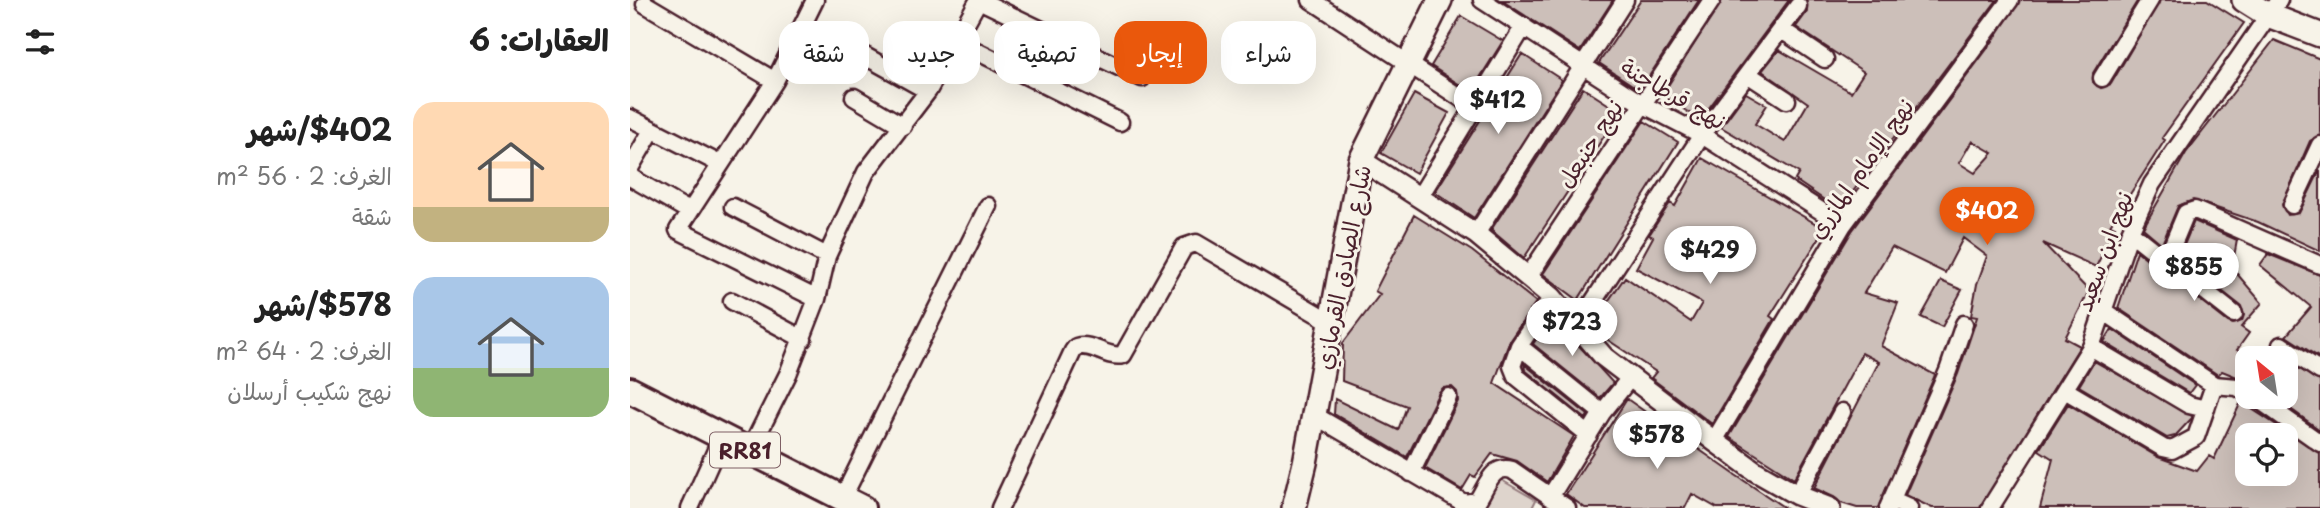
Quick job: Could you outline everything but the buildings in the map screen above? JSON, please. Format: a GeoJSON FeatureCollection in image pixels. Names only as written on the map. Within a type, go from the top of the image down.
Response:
{"type":"FeatureCollection","features":[{"type":"Feature","properties":{"kind":"main road","name":"شارع الصادق القرمازي"},"geometry":{"type":"LineString","coordinates":[[1294,508],[1361,160],[1440,0]]}},
{"type":"Feature","properties":{"kind":"main road"},"geometry":{"type":"LineString","coordinates":[[2244,0],[2274,7],[2320,35]]}},
{"type":"Feature","properties":{"kind":"main road","name":"RR81"},"geometry":{"type":"LineString","coordinates":[[630,390],[721,439],[852,503]]}},
{"type":"Feature","properties":{"kind":"street"},"geometry":{"type":"LineString","coordinates":[[815,0],[775,81],[678,230],[817,299]]}},
{"type":"Feature","properties":{"kind":"street"},"geometry":{"type":"LineString","coordinates":[[1311,0],[1476,108]]}},
{"type":"Feature","properties":{"kind":"street","name":"نهج قرطاجنة"},"geometry":{"type":"LineString","coordinates":[[1482,0],[1642,104],[1702,135],[1843,225]]}},
{"type":"Feature","properties":{"kind":"street"},"geometry":{"type":"LineString","coordinates":[[1476,234],[1625,0]]}},
{"type":"Feature","properties":{"kind":"street","name":"نهج حنبعل"},"geometry":{"type":"LineString","coordinates":[[1528,277],[1712,0]]}},
{"type":"Feature","properties":{"kind":"street","name":"نهج الإمام المازري"},"geometry":{"type":"LineString","coordinates":[[1714,441],[1843,225],[2010,0]]}},
{"type":"Feature","properties":{"kind":"street"},"geometry":{"type":"LineString","coordinates":[[2102,78],[2150,0]]}},
{"type":"Feature","properties":{"kind":"street"},"geometry":{"type":"LineString","coordinates":[[967,21],[977,3],[982,2],[1114,65]]}},
{"type":"Feature","properties":{"kind":"street"},"geometry":{"type":"LineString","coordinates":[[645,4],[775,81]]}},
{"type":"Feature","properties":{"kind":"street"},"geometry":{"type":"LineString","coordinates":[[1578,325],[1702,135],[1798,6]]}},
{"type":"Feature","properties":{"kind":"street","name":"نهج ابن سعيد"},"geometry":{"type":"LineString","coordinates":[[1990,508],[2091,347],[2130,232],[2152,184],[2274,7]]}},
{"type":"Feature","properties":{"kind":"street"},"geometry":{"type":"LineString","coordinates":[[1420,195],[1524,26]]}},
{"type":"Feature","properties":{"kind":"street"},"geometry":{"type":"LineString","coordinates":[[1782,30],[1825,59]]}},
{"type":"Feature","properties":{"kind":"street"},"geometry":{"type":"LineString","coordinates":[[980,53],[1121,122]]}},
{"type":"Feature","properties":{"kind":"street"},"geometry":{"type":"LineString","coordinates":[[869,58],[928,91]]}},
{"type":"Feature","properties":{"kind":"street"},"geometry":{"type":"LineString","coordinates":[[1749,75],[1787,100]]}},
{"type":"Feature","properties":{"kind":"street"},"geometry":{"type":"LineString","coordinates":[[749,452],[803,339],[817,299],[827,256],[866,172],[932,84]]}},
{"type":"Feature","properties":{"kind":"street"},"geometry":{"type":"LineString","coordinates":[[854,97],[903,125]]}},
{"type":"Feature","properties":{"kind":"street"},"geometry":{"type":"LineString","coordinates":[[630,118],[651,132],[720,164]]}},
{"type":"Feature","properties":{"kind":"street"},"geometry":{"type":"LineString","coordinates":[[630,168],[651,132]]}},
{"type":"Feature","properties":{"kind":"street"},"geometry":{"type":"LineString","coordinates":[[2292,205],[2320,145]]}},
{"type":"Feature","properties":{"kind":"street"},"geometry":{"type":"LineString","coordinates":[[1361,160],[1420,195],[1476,234],[1552,297],[1604,357],[1630,379],[1714,441],[1797,495],[1830,508]]}},
{"type":"Feature","properties":{"kind":"street"},"geometry":{"type":"LineString","coordinates":[[630,177],[689,211]]}},
{"type":"Feature","properties":{"kind":"street"},"geometry":{"type":"LineString","coordinates":[[852,503],[988,206]]}},
{"type":"Feature","properties":{"kind":"street"},"geometry":{"type":"LineString","coordinates":[[733,207],[827,256]]}},
{"type":"Feature","properties":{"kind":"street"},"geometry":{"type":"LineString","coordinates":[[2166,261],[2186,213],[2195,210],[2320,265]]}},
{"type":"Feature","properties":{"kind":"street"},"geometry":{"type":"LineString","coordinates":[[2130,232],[2234,314]]}},
{"type":"Feature","properties":{"kind":"street"},"geometry":{"type":"LineString","coordinates":[[1000,508],[1073,351],[1076,347],[1085,345],[1118,356],[1123,355],[1184,247],[1196,243],[1329,321]]}},
{"type":"Feature","properties":{"kind":"street"},"geometry":{"type":"LineString","coordinates":[[1552,297],[1519,346],[1511,366],[1516,376],[1589,435]]}},
{"type":"Feature","properties":{"kind":"street"},"geometry":{"type":"LineString","coordinates":[[732,301],[803,339]]}},
{"type":"Feature","properties":{"kind":"street"},"geometry":{"type":"LineString","coordinates":[[2105,312],[2214,385],[2235,387]]}},
{"type":"Feature","properties":{"kind":"street"},"geometry":{"type":"LineString","coordinates":[[1909,508],[1890,504],[1948,371],[1964,324]]}},
{"type":"Feature","properties":{"kind":"street"},"geometry":{"type":"LineString","coordinates":[[2281,345],[2320,371]]}},
{"type":"Feature","properties":{"kind":"street"},"geometry":{"type":"LineString","coordinates":[[1519,346],[1602,413]]}},
{"type":"Feature","properties":{"kind":"street"},"geometry":{"type":"LineString","coordinates":[[2091,347],[2189,405],[2206,409]]}},
{"type":"Feature","properties":{"kind":"street"},"geometry":{"type":"LineString","coordinates":[[1550,498],[1602,413],[1630,379]]}},
{"type":"Feature","properties":{"kind":"street"},"geometry":{"type":"LineString","coordinates":[[2065,390],[2172,450],[2196,438],[2214,385]]}},
{"type":"Feature","properties":{"kind":"street"},"geometry":{"type":"LineString","coordinates":[[1411,473],[1448,397]]}},
{"type":"Feature","properties":{"kind":"street"},"geometry":{"type":"LineString","coordinates":[[2273,410],[2320,443]]}},
{"type":"Feature","properties":{"kind":"street"},"geometry":{"type":"LineString","coordinates":[[1797,495],[1842,412]]}},
{"type":"Feature","properties":{"kind":"street"},"geometry":{"type":"LineString","coordinates":[[1314,415],[1411,473],[1470,504],[1479,498],[1496,471],[1506,468],[1567,508]]}},
{"type":"Feature","properties":{"kind":"street"},"geometry":{"type":"LineString","coordinates":[[690,508],[721,439]]}},
{"type":"Feature","properties":{"kind":"shaded area"},"geometry":{"type":"Polygon","coordinates":[[[1493,475],[1536,500],[1532,508],[1474,508],[1493,475]]]}}]}
